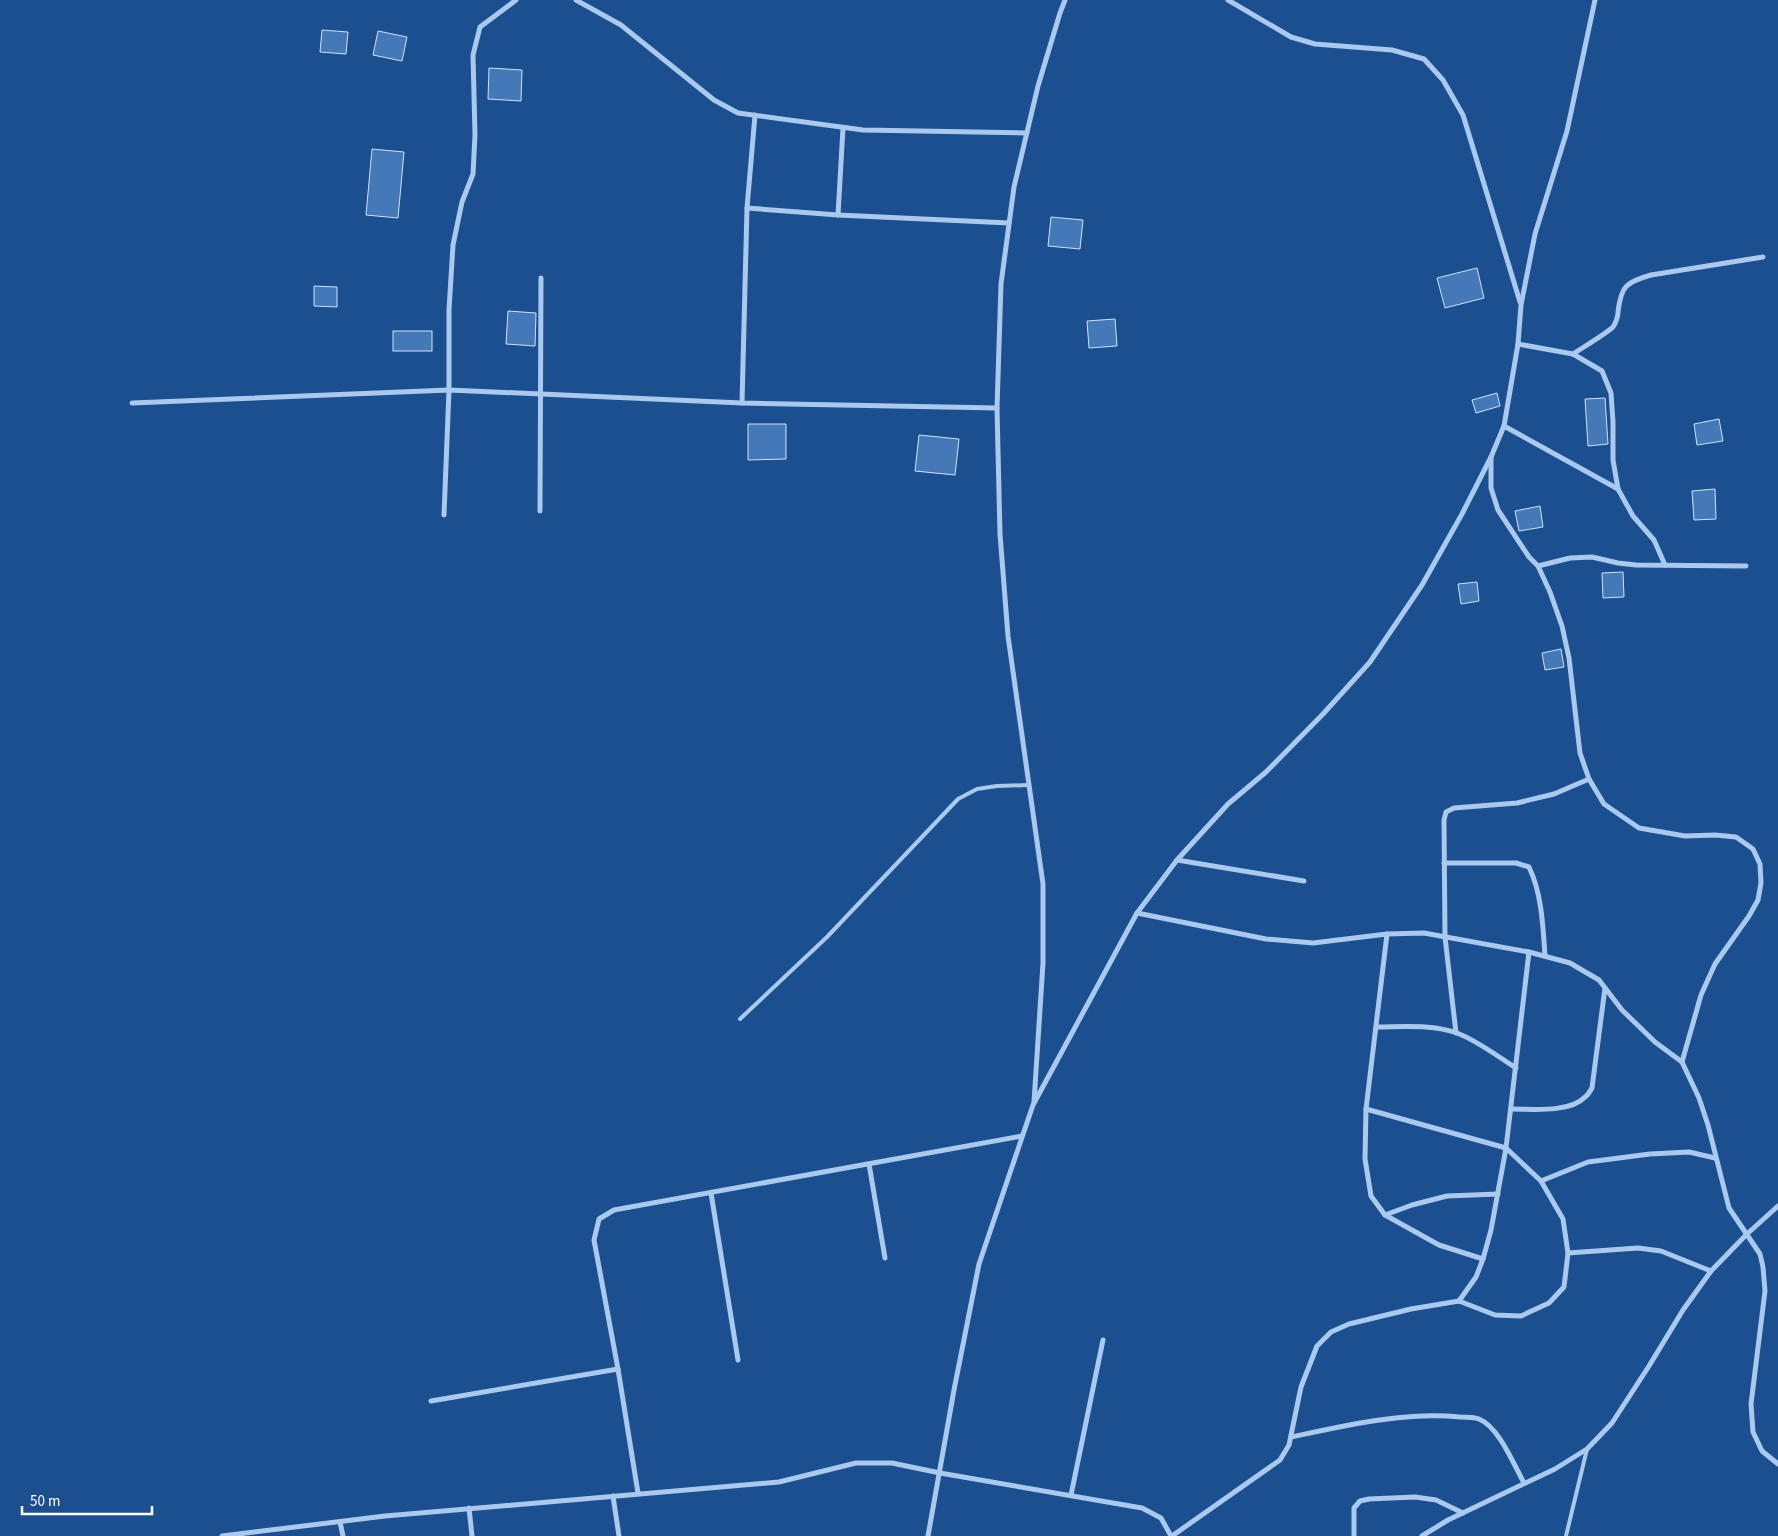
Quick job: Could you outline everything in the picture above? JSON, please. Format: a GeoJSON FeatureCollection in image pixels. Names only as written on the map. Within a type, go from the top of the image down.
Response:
{"type":"FeatureCollection","features":[{"type":"Feature","properties":{"kind":"street"},"geometry":{"type":"LineString","coordinates":[[444,515],[449,390],[449,310],[453,245],[462,202],[473,174],[475,135],[473,55],[480,27],[516,0]]}},
{"type":"Feature","properties":{"kind":"street"},"geometry":{"type":"LineString","coordinates":[[576,0],[621,25],[714,100],[738,113],[863,130],[1027,133]]}},
{"type":"Feature","properties":{"kind":"street"},"geometry":{"type":"LineString","coordinates":[[1033,1105],[1043,963],[1043,884],[1008,636],[1000,534],[997,408],[1001,284],[1014,187],[1038,86],[1065,0]]}},
{"type":"Feature","properties":{"kind":"street"},"geometry":{"type":"LineString","coordinates":[[1228,0],[1291,36],[1307,42],[1392,50],[1424,60],[1430,66],[1443,80],[1463,115],[1521,305]]}},
{"type":"Feature","properties":{"kind":"street"},"geometry":{"type":"LineString","coordinates":[[928,1536],[954,1390],[980,1264],[1033,1105],[1137,913],[1177,860],[1228,804],[1266,772],[1323,714],[1370,662],[1422,585],[1462,514],[1491,457],[1504,426],[1518,344],[1521,305],[1535,234],[1567,131],[1595,0]]}},
{"type":"Feature","properties":{"kind":"street"},"geometry":{"type":"LineString","coordinates":[[742,403],[748,208],[755,115]]}},
{"type":"Feature","properties":{"kind":"street"},"geometry":{"type":"LineString","coordinates":[[838,215],[843,128]]}},
{"type":"Feature","properties":{"kind":"street"},"geometry":{"type":"LineString","coordinates":[[748,208],[838,215],[1009,223]]}},
{"type":"Feature","properties":{"kind":"street"},"geometry":{"type":"LineString","coordinates":[[1573,354],[1613,327],[1618,316],[1624,286],[1634,280],[1651,275],[1763,257]]}},
{"type":"Feature","properties":{"kind":"street"},"geometry":{"type":"LineString","coordinates":[[540,511],[541,278]]}},
{"type":"Feature","properties":{"kind":"street"},"geometry":{"type":"LineString","coordinates":[[1518,344],[1573,354],[1602,371],[1611,393],[1613,460],[1618,489],[1633,516],[1654,540],[1665,565]]}},
{"type":"Feature","properties":{"kind":"street"},"geometry":{"type":"LineString","coordinates":[[132,404],[449,390],[742,403],[997,408]]}},
{"type":"Feature","properties":{"kind":"street"},"geometry":{"type":"LineString","coordinates":[[1504,426],[1618,489]]}},
{"type":"Feature","properties":{"kind":"street"},"geometry":{"type":"LineString","coordinates":[[1491,457],[1492,488],[1498,510],[1529,557],[1538,566],[1562,626],[1580,753],[1589,779],[1604,804],[1639,828],[1686,836],[1715,835],[1736,837],[1753,849],[1760,864],[1761,883],[1758,900],[1750,916],[1715,964],[1701,995],[1682,1062]]}},
{"type":"Feature","properties":{"kind":"street"},"geometry":{"type":"LineString","coordinates":[[1538,566],[1570,558],[1592,557],[1618,564],[1746,566]]}},
{"type":"Feature","properties":{"kind":"street"},"geometry":{"type":"LineString","coordinates":[[1456,1033],[1445,936],[1444,820],[1446,812],[1454,808],[1516,803],[1554,794],[1589,779]]}},
{"type":"Feature","properties":{"kind":"street"},"geometry":{"type":"LineString","coordinates":[[1177,860],[1304,881]]}},
{"type":"Feature","properties":{"kind":"street"},"geometry":{"type":"LineString","coordinates":[[1444,862],[1516,862],[1529,867],[1533,876],[1542,920],[1545,956]]}},
{"type":"Feature","properties":{"kind":"street"},"geometry":{"type":"LineString","coordinates":[[1137,913],[1266,939],[1313,943],[1387,934],[1424,933],[1445,936],[1529,952],[1570,963],[1599,980],[1622,1010],[1655,1042],[1682,1062],[1699,1098],[1708,1125],[1729,1208],[1760,1254],[1763,1267],[1764,1291],[1751,1404],[1753,1432],[1762,1450],[1778,1464]]}},
{"type":"Feature","properties":{"kind":"street"},"geometry":{"type":"LineString","coordinates":[[1387,934],[1366,1109],[1365,1159],[1370,1196],[1386,1215],[1439,1245],[1483,1259]]}},
{"type":"Feature","properties":{"kind":"street"},"geometry":{"type":"LineString","coordinates":[[1459,1301],[1476,1277],[1483,1259],[1498,1194],[1511,1109],[1529,952]]}},
{"type":"Feature","properties":{"kind":"street"},"geometry":{"type":"LineString","coordinates":[[1511,1109],[1556,1109],[1574,1104],[1585,1098],[1592,1088],[1606,988]]}},
{"type":"Feature","properties":{"kind":"street"},"geometry":{"type":"LineString","coordinates":[[1376,1027],[1431,1028],[1456,1033],[1516,1068]]}},
{"type":"Feature","properties":{"kind":"street"},"geometry":{"type":"LineString","coordinates":[[222,1536],[469,1508],[779,1482],[856,1463],[892,1463],[1142,1508],[1161,1518],[1172,1536],[1280,1460],[1289,1445],[1301,1387],[1307,1371],[1317,1346],[1331,1332],[1349,1324],[1411,1309],[1459,1301],[1495,1315],[1521,1316],[1549,1303],[1564,1287],[1568,1253],[1563,1219],[1541,1181],[1506,1148],[1366,1109]]}},
{"type":"Feature","properties":{"kind":"street"},"geometry":{"type":"LineString","coordinates":[[638,1494],[618,1369],[594,1240],[598,1218],[614,1210],[1022,1136]]}},
{"type":"Feature","properties":{"kind":"street"},"geometry":{"type":"LineString","coordinates":[[1541,1181],[1588,1162],[1650,1154],[1689,1152],[1715,1158]]}},
{"type":"Feature","properties":{"kind":"street"},"geometry":{"type":"LineString","coordinates":[[869,1164],[885,1258]]}},
{"type":"Feature","properties":{"kind":"street"},"geometry":{"type":"LineString","coordinates":[[711,1193],[738,1360]]}},
{"type":"Feature","properties":{"kind":"street"},"geometry":{"type":"LineString","coordinates":[[1386,1215],[1412,1205],[1447,1196],[1498,1194]]}},
{"type":"Feature","properties":{"kind":"street"},"geometry":{"type":"LineString","coordinates":[[1422,1536],[1463,1513],[1555,1469],[1587,1449],[1612,1423],[1683,1310],[1711,1271],[1778,1206]]}},
{"type":"Feature","properties":{"kind":"street"},"geometry":{"type":"LineString","coordinates":[[1568,1253],[1628,1248],[1661,1251],[1711,1271]]}},
{"type":"Feature","properties":{"kind":"street"},"geometry":{"type":"LineString","coordinates":[[1071,1495],[1103,1340]]}},
{"type":"Feature","properties":{"kind":"street"},"geometry":{"type":"LineString","coordinates":[[431,1401],[618,1369]]}},
{"type":"Feature","properties":{"kind":"street"},"geometry":{"type":"LineString","coordinates":[[1290,1438],[1362,1422],[1411,1417],[1452,1416],[1479,1419],[1497,1434],[1524,1483]]}},
{"type":"Feature","properties":{"kind":"street"},"geometry":{"type":"LineString","coordinates":[[613,1496],[619,1536]]}},
{"type":"Feature","properties":{"kind":"street"},"geometry":{"type":"LineString","coordinates":[[1354,1536],[1354,1508],[1360,1501],[1368,1499],[1415,1497],[1436,1500],[1463,1513]]}},
{"type":"Feature","properties":{"kind":"street"},"geometry":{"type":"LineString","coordinates":[[469,1508],[472,1536]]}},
{"type":"Feature","properties":{"kind":"street"},"geometry":{"type":"LineString","coordinates":[[340,1522],[343,1536]]}},
{"type":"Feature","properties":{"kind":"lane"},"geometry":{"type":"LineString","coordinates":[[740,1019],[827,937],[958,799],[977,789],[1029,785]]}},
{"type":"Feature","properties":{"kind":"lane"},"geometry":{"type":"LineString","coordinates":[[1566,1536],[1587,1449]]}},
{"type":"Feature","properties":{"kind":"building"},"geometry":{"type":"Polygon","coordinates":[[[322,30],[348,32],[346,54],[320,52],[322,30]]]}},
{"type":"Feature","properties":{"kind":"building"},"geometry":{"type":"Polygon","coordinates":[[[378,31],[407,37],[402,61],[373,55],[378,31]]]}},
{"type":"Feature","properties":{"kind":"building"},"geometry":{"type":"Polygon","coordinates":[[[489,68],[522,70],[521,101],[488,99],[489,68]]]}},
{"type":"Feature","properties":{"kind":"building"},"geometry":{"type":"Polygon","coordinates":[[[372,149],[404,152],[398,218],[366,215],[372,149]]]}},
{"type":"Feature","properties":{"kind":"building"},"geometry":{"type":"Polygon","coordinates":[[[1051,217],[1083,220],[1080,249],[1048,246],[1051,217]]]}},
{"type":"Feature","properties":{"kind":"building"},"geometry":{"type":"Polygon","coordinates":[[[1477,268],[1484,298],[1445,308],[1437,278],[1477,268]]]}},
{"type":"Feature","properties":{"kind":"building"},"geometry":{"type":"Polygon","coordinates":[[[314,286],[337,287],[337,307],[314,306],[314,286]]]}},
{"type":"Feature","properties":{"kind":"building"},"geometry":{"type":"Polygon","coordinates":[[[508,311],[536,313],[535,346],[506,344],[508,311]]]}},
{"type":"Feature","properties":{"kind":"building"},"geometry":{"type":"Polygon","coordinates":[[[1115,319],[1117,346],[1089,348],[1087,321],[1115,319]]]}},
{"type":"Feature","properties":{"kind":"building"},"geometry":{"type":"Polygon","coordinates":[[[393,331],[432,331],[432,351],[393,351],[393,331]]]}},
{"type":"Feature","properties":{"kind":"building"},"geometry":{"type":"Polygon","coordinates":[[[1497,393],[1500,406],[1476,413],[1472,400],[1497,393]]]}},
{"type":"Feature","properties":{"kind":"building"},"geometry":{"type":"Polygon","coordinates":[[[1605,398],[1608,444],[1588,446],[1585,399],[1605,398]]]}},
{"type":"Feature","properties":{"kind":"building"},"geometry":{"type":"Polygon","coordinates":[[[1719,419],[1723,441],[1697,445],[1694,424],[1719,419]]]}},
{"type":"Feature","properties":{"kind":"building"},"geometry":{"type":"Polygon","coordinates":[[[748,424],[786,424],[786,459],[748,460],[748,424]]]}},
{"type":"Feature","properties":{"kind":"building"},"geometry":{"type":"Polygon","coordinates":[[[919,435],[959,439],[955,475],[915,471],[919,435]]]}},
{"type":"Feature","properties":{"kind":"building"},"geometry":{"type":"Polygon","coordinates":[[[1715,489],[1716,519],[1694,520],[1692,491],[1715,489]]]}},
{"type":"Feature","properties":{"kind":"building"},"geometry":{"type":"Polygon","coordinates":[[[1540,506],[1543,527],[1519,531],[1515,511],[1540,506]]]}},
{"type":"Feature","properties":{"kind":"building"},"geometry":{"type":"Polygon","coordinates":[[[1623,572],[1624,597],[1603,598],[1602,573],[1623,572]]]}},
{"type":"Feature","properties":{"kind":"building"},"geometry":{"type":"Polygon","coordinates":[[[1477,582],[1479,601],[1461,604],[1458,584],[1477,582]]]}},
{"type":"Feature","properties":{"kind":"building"},"geometry":{"type":"Polygon","coordinates":[[[1561,649],[1564,667],[1545,670],[1542,653],[1561,649]]]}}]}
